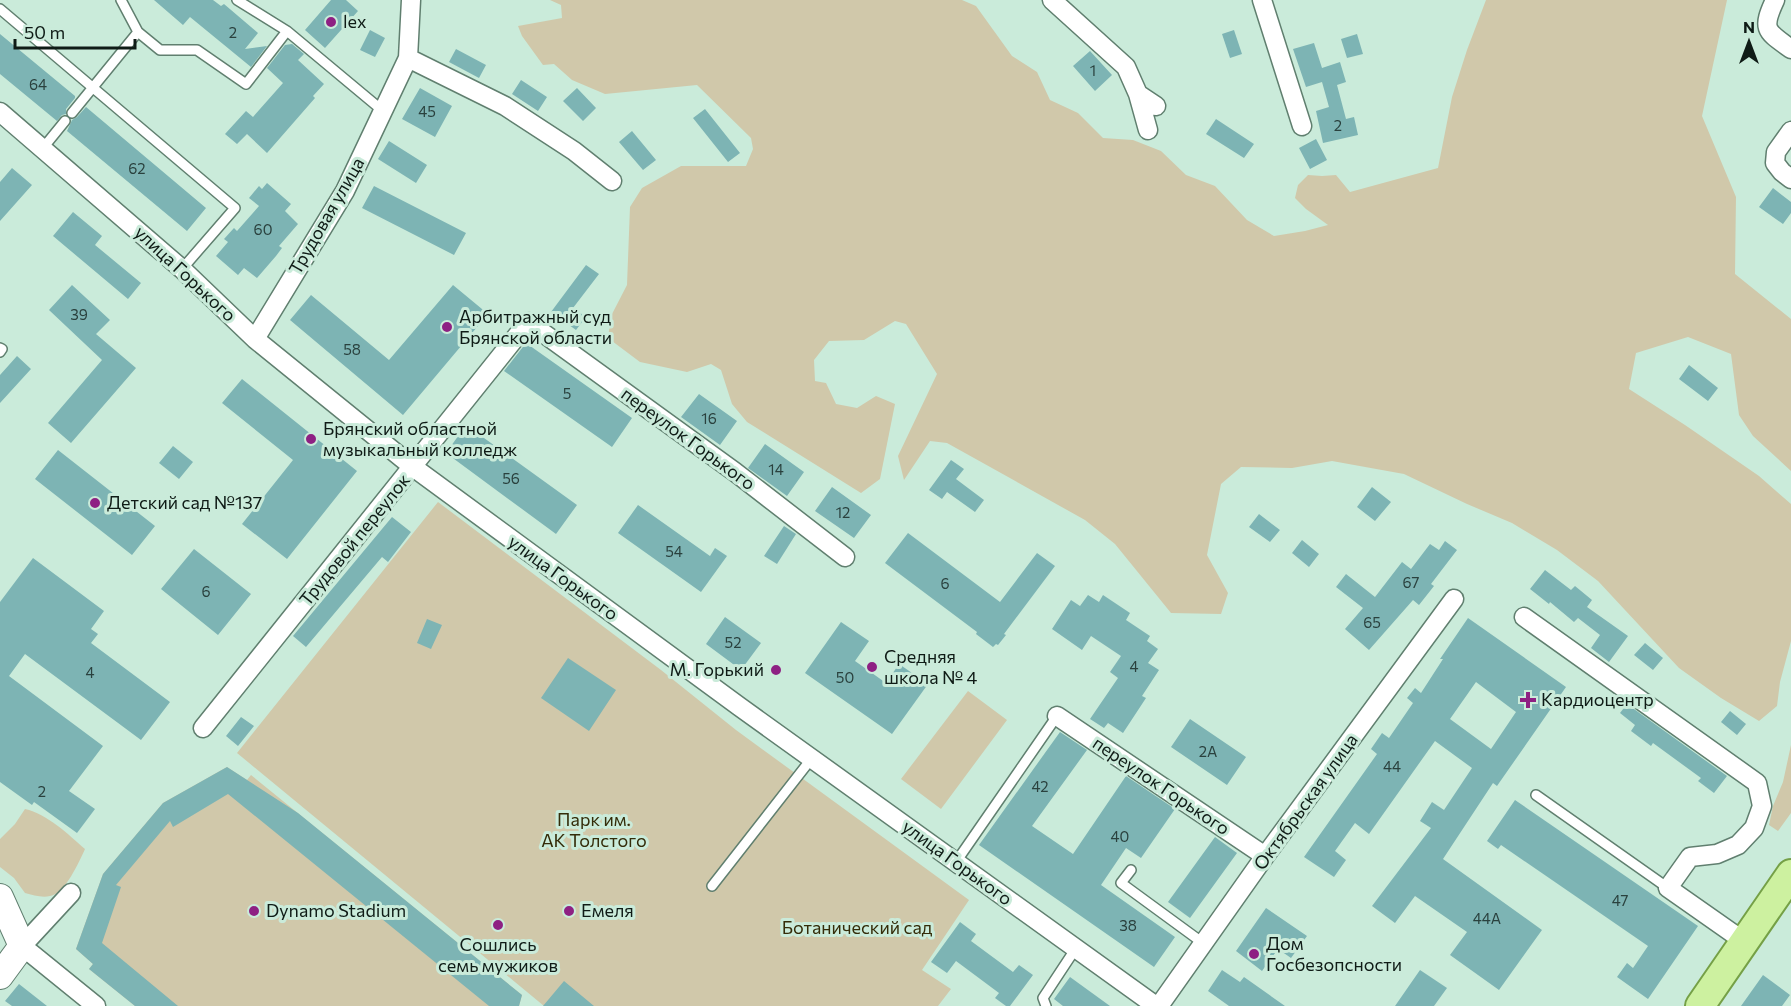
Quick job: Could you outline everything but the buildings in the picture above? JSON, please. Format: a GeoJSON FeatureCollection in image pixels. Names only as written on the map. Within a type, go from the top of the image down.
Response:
{"type":"FeatureCollection","features":[{"type":"Feature","properties":{"kind":"main road"},"geometry":{"type":"LineString","coordinates":[[1700,1006],[1791,874]]}},
{"type":"Feature","properties":{"kind":"main road"},"geometry":{"type":"LineString","coordinates":[[0,897],[22,946],[0,976]]}},
{"type":"Feature","properties":{"kind":"street","name":"Трудовая улица"},"geometry":{"type":"LineString","coordinates":[[255,339],[345,191],[408,58],[411,0]]}},
{"type":"Feature","properties":{"kind":"street"},"geometry":{"type":"LineString","coordinates":[[1052,0],[1126,68],[1138,94],[1148,130]]}},
{"type":"Feature","properties":{"kind":"street"},"geometry":{"type":"LineString","coordinates":[[1262,0],[1302,126]]}},
{"type":"Feature","properties":{"kind":"street"},"geometry":{"type":"LineString","coordinates":[[1775,0],[1766,24],[1770,34],[1791,49]]}},
{"type":"Feature","properties":{"kind":"street"},"geometry":{"type":"LineString","coordinates":[[408,58],[505,106],[574,151],[612,181]]}},
{"type":"Feature","properties":{"kind":"street"},"geometry":{"type":"LineString","coordinates":[[1138,94],[1156,106]]}},
{"type":"Feature","properties":{"kind":"street","name":"улица Горького"},"geometry":{"type":"LineString","coordinates":[[0,112],[182,269],[255,339],[413,467],[812,758],[1158,1006]]}},
{"type":"Feature","properties":{"kind":"street"},"geometry":{"type":"LineString","coordinates":[[1786,176],[1775,163],[1776,152],[1791,131]]}},
{"type":"Feature","properties":{"kind":"street","name":"Трудовой переулок"},"geometry":{"type":"LineString","coordinates":[[203,728],[528,322]]}},
{"type":"Feature","properties":{"kind":"street","name":"переулок Горького"},"geometry":{"type":"LineString","coordinates":[[528,322],[735,472],[845,557]]}},
{"type":"Feature","properties":{"kind":"street","name":"Октябрьская улица"},"geometry":{"type":"LineString","coordinates":[[1158,1006],[1454,599]]}},
{"type":"Feature","properties":{"kind":"street"},"geometry":{"type":"LineString","coordinates":[[1524,617],[1757,783],[1762,806],[1754,828],[1738,845],[1717,854],[1690,857],[1668,888],[1745,942]]}},
{"type":"Feature","properties":{"kind":"street","name":"переулок Горького"},"geometry":{"type":"LineString","coordinates":[[1057,716],[1265,856]]}},
{"type":"Feature","properties":{"kind":"street"},"geometry":{"type":"LineString","coordinates":[[70,893],[22,946],[96,1006]]}},
{"type":"Feature","properties":{"kind":"lane"},"geometry":{"type":"LineString","coordinates":[[121,0],[138,32],[160,50],[197,50],[246,84],[287,31]]}},
{"type":"Feature","properties":{"kind":"lane"},"geometry":{"type":"LineString","coordinates":[[237,0],[287,31],[383,111]]}},
{"type":"Feature","properties":{"kind":"lane"},"geometry":{"type":"LineString","coordinates":[[0,9],[235,208],[182,269]]}},
{"type":"Feature","properties":{"kind":"lane"},"geometry":{"type":"LineString","coordinates":[[72,113],[138,32]]}},
{"type":"Feature","properties":{"kind":"lane"},"geometry":{"type":"LineString","coordinates":[[43,148],[64,121]]}},
{"type":"Feature","properties":{"kind":"lane"},"geometry":{"type":"LineString","coordinates":[[956,862],[1057,716]]}},
{"type":"Feature","properties":{"kind":"lane"},"geometry":{"type":"LineString","coordinates":[[712,886],[812,758]]}},
{"type":"Feature","properties":{"kind":"lane"},"geometry":{"type":"LineString","coordinates":[[1536,795],[1668,888]]}},
{"type":"Feature","properties":{"kind":"lane"},"geometry":{"type":"LineString","coordinates":[[1131,870],[1121,883],[1203,944]]}},
{"type":"Feature","properties":{"kind":"lane"},"geometry":{"type":"LineString","coordinates":[[1046,1006],[1043,998],[1076,948]]}},
{"type":"Feature","properties":{"kind":"green space"},"geometry":{"type":"Polygon","coordinates":[[[550,0],[962,0],[976,6],[1012,56],[1037,72],[1050,100],[1078,113],[1103,138],[1133,140],[1161,151],[1186,175],[1215,186],[1247,220],[1274,236],[1328,225],[1295,198],[1298,185],[1308,175],[1336,175],[1350,192],[1438,168],[1452,97],[1486,0],[1727,0],[1702,116],[1736,197],[1735,274],[1791,319],[1791,471],[1753,436],[1739,415],[1731,354],[1688,337],[1636,353],[1629,389],[1759,476],[1791,504],[1791,641],[1780,682],[1777,706],[1759,721],[1721,698],[1679,668],[1598,581],[1557,550],[1512,523],[1404,474],[1332,461],[1292,468],[1241,467],[1221,484],[1207,555],[1228,593],[1221,614],[1171,613],[1115,544],[1085,520],[947,443],[930,441],[904,480],[898,456],[937,374],[906,324],[895,321],[864,340],[829,341],[814,360],[815,381],[826,383],[836,404],[857,408],[876,396],[895,404],[880,479],[861,493],[747,422],[732,404],[721,370],[711,364],[687,372],[640,362],[608,338],[611,316],[627,285],[630,207],[642,188],[681,166],[746,166],[753,149],[751,138],[697,85],[605,94],[572,80],[554,64],[543,65],[522,36],[518,26],[562,18],[561,5],[550,0]]]}},
{"type":"Feature","properties":{"kind":"green space","name":"Парк им. АК Толстого"},"geometry":{"type":"Polygon","coordinates":[[[438,502],[661,670],[736,730],[969,900],[922,970],[951,989],[938,1006],[544,1006],[237,753],[438,502]]]}},
{"type":"Feature","properties":{"kind":"green space"},"geometry":{"type":"Polygon","coordinates":[[[968,691],[1007,720],[941,809],[901,779],[968,691]]]}},
{"type":"Feature","properties":{"kind":"green space"},"geometry":{"type":"Polygon","coordinates":[[[1791,745],[1791,813],[1778,831],[1769,825],[1773,806],[1783,782],[1791,745]]]}},
{"type":"Feature","properties":{"kind":"green space","name":"Dynamo Stadium"},"geometry":{"type":"Polygon","coordinates":[[[227,767],[247,780],[251,775],[522,995],[519,1006],[135,1006],[89,969],[93,964],[76,949],[103,874],[163,803],[227,767]]]}},
{"type":"Feature","properties":{"kind":"green space"},"geometry":{"type":"Polygon","coordinates":[[[25,809],[49,820],[85,849],[66,884],[56,894],[50,896],[25,893],[14,878],[0,867],[0,839],[15,824],[25,809]]]}},
{"type":"Feature","properties":{"kind":"place","name":"lex"},"geometry":{"type":"Point","coordinates":[331,22]}},
{"type":"Feature","properties":{"kind":"place","name":"Арбитражный суд Брянской области"},"geometry":{"type":"Point","coordinates":[447,327]}},
{"type":"Feature","properties":{"kind":"place","name":"Брянский областной музыкальный колледж"},"geometry":{"type":"Point","coordinates":[311,439]}},
{"type":"Feature","properties":{"kind":"place","name":"Детский сад №137"},"geometry":{"type":"Point","coordinates":[95,503]}},
{"type":"Feature","properties":{"kind":"place","name":"Средняя школа № 4"},"geometry":{"type":"Point","coordinates":[872,667]}},
{"type":"Feature","properties":{"kind":"place","name":"М. Горький"},"geometry":{"type":"Point","coordinates":[776,670]}},
{"type":"Feature","properties":{"kind":"place","name":"Кардиоцентр"},"geometry":{"type":"Point","coordinates":[1528,700]}},
{"type":"Feature","properties":{"kind":"place","name":"Dynamo Stadium"},"geometry":{"type":"Point","coordinates":[254,911]}},
{"type":"Feature","properties":{"kind":"place","name":"Емеля"},"geometry":{"type":"Point","coordinates":[569,911]}},
{"type":"Feature","properties":{"kind":"place","name":"Сошлись семь мужиков"},"geometry":{"type":"Point","coordinates":[498,925]}},
{"type":"Feature","properties":{"kind":"place","name":"Дом Госбезопсности"},"geometry":{"type":"Point","coordinates":[1254,954]}},
{"type":"Feature","properties":{"kind":"park label","name":"Ботанический сад"},"geometry":{"type":"Point","coordinates":[857,928]}}]}
